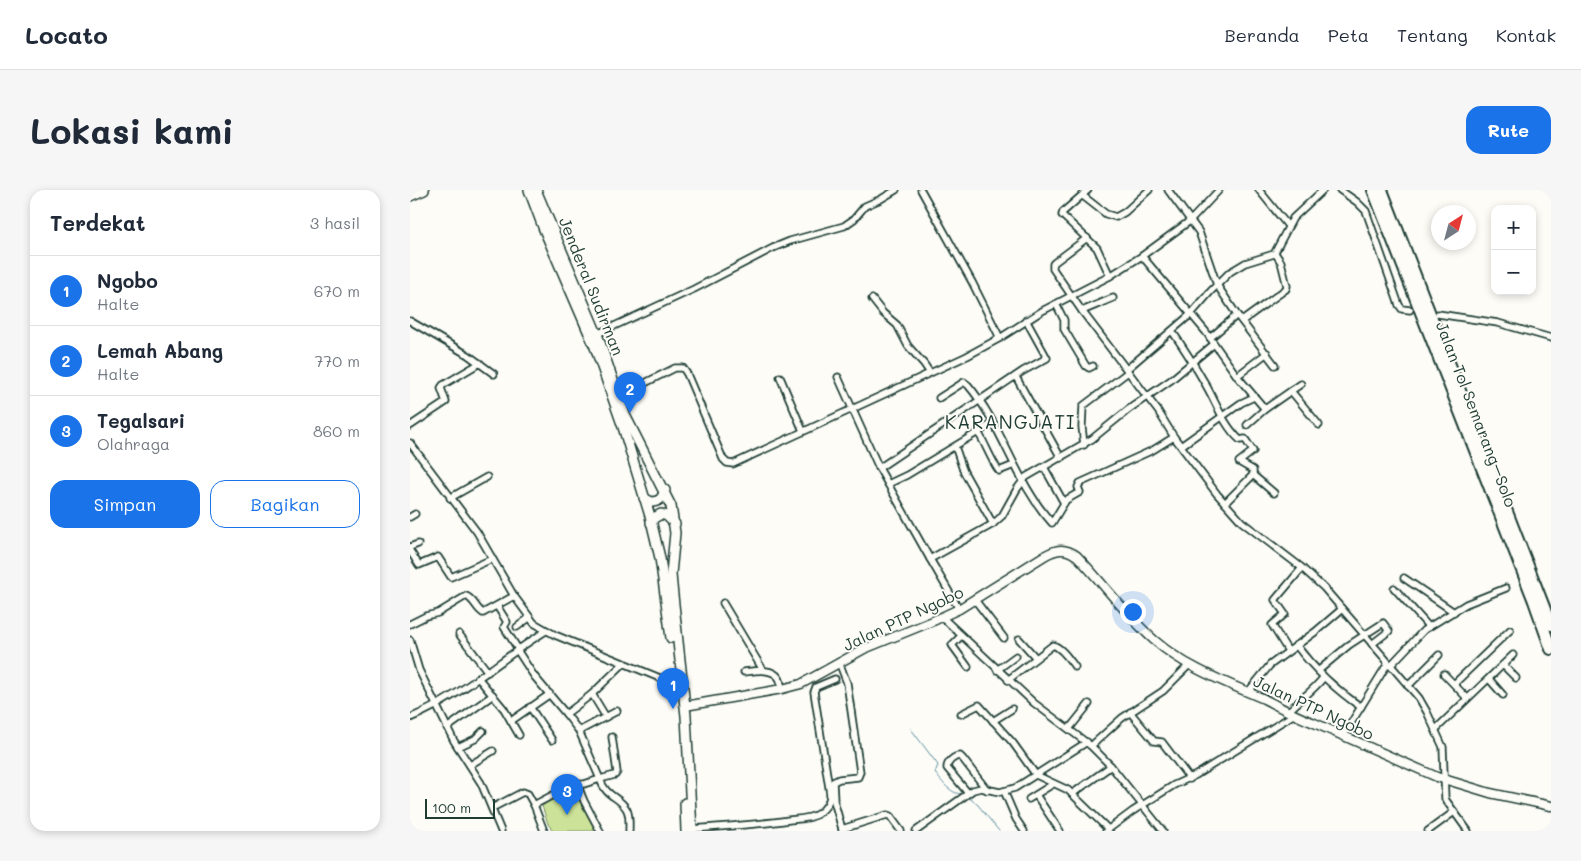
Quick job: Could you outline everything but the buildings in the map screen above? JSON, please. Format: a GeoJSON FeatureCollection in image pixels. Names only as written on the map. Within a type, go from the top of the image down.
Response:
{"type":"FeatureCollection","features":[{"type":"Feature","properties":{"kind":"highway","name":"Jalan Tol Semarang–Solo"},"geometry":{"type":"LineString","coordinates":[[1374,190],[1534,600],[1551,649]]}},
{"type":"Feature","properties":{"kind":"highway","name":"Jalan Tol Semarang–Solo"},"geometry":{"type":"LineString","coordinates":[[1382,190],[1551,625]]}},
{"type":"Feature","properties":{"kind":"main road"},"geometry":{"type":"LineString","coordinates":[[410,196],[424,190]]}},
{"type":"Feature","properties":{"kind":"main road","name":"Jenderal Sudirman"},"geometry":{"type":"LineString","coordinates":[[528,190],[601,364],[626,436],[651,523],[664,578],[677,685],[690,830]]}},
{"type":"Feature","properties":{"kind":"main road","name":"Jenderal Sudirman"},"geometry":{"type":"LineString","coordinates":[[536,190],[596,334],[625,415],[665,490],[671,506],[675,524],[672,586],[685,706],[690,830]]}},
{"type":"Feature","properties":{"kind":"main road"},"geometry":{"type":"LineString","coordinates":[[644,498],[651,502],[659,501],[665,490]]}},
{"type":"Feature","properties":{"kind":"main road"},"geometry":{"type":"LineString","coordinates":[[651,523],[661,514],[667,516],[675,524]]}},
{"type":"Feature","properties":{"kind":"main road","name":"Jalan PTP Ngobo"},"geometry":{"type":"LineString","coordinates":[[685,706],[782,690],[801,684],[871,645],[959,609],[1044,556],[1057,550],[1067,550],[1077,556],[1087,566],[1121,607],[1148,634],[1168,652],[1189,665],[1269,701],[1290,714],[1413,768],[1444,780],[1490,793],[1551,806]]}},
{"type":"Feature","properties":{"kind":"street"},"geometry":{"type":"LineString","coordinates":[[596,334],[702,285],[778,246],[844,226],[854,219],[865,206],[896,190]]}},
{"type":"Feature","properties":{"kind":"street"},"geometry":{"type":"LineString","coordinates":[[921,190],[972,282],[1000,338]]}},
{"type":"Feature","properties":{"kind":"street"},"geometry":{"type":"LineString","coordinates":[[1088,190],[1062,214],[1097,248],[1110,276]]}},
{"type":"Feature","properties":{"kind":"street"},"geometry":{"type":"LineString","coordinates":[[1082,196],[1106,214],[1116,217],[1125,212],[1149,190]]}},
{"type":"Feature","properties":{"kind":"street"},"geometry":{"type":"LineString","coordinates":[[1168,190],[1191,220],[1203,241],[1210,269],[1217,284],[1275,365]]}},
{"type":"Feature","properties":{"kind":"street"},"geometry":{"type":"LineString","coordinates":[[619,396],[675,368],[683,368],[723,459],[730,465],[930,374],[1000,338],[1026,320],[1110,276],[1142,256],[1191,220],[1219,190]]}},
{"type":"Feature","properties":{"kind":"street"},"geometry":{"type":"LineString","coordinates":[[1259,190],[1288,226]]}},
{"type":"Feature","properties":{"kind":"street"},"geometry":{"type":"LineString","coordinates":[[1084,445],[1082,427],[1083,406],[1128,371],[1191,314],[1230,272],[1245,262],[1272,255],[1293,218],[1323,190]]}},
{"type":"Feature","properties":{"kind":"street"},"geometry":{"type":"LineString","coordinates":[[1340,190],[1366,211],[1399,305],[1402,309],[1410,310]]}},
{"type":"Feature","properties":{"kind":"street"},"geometry":{"type":"LineString","coordinates":[[1087,238],[1053,264],[1053,268],[1082,311],[1225,503],[1249,528],[1317,580],[1424,706],[1436,729],[1444,752],[1445,799],[1468,831]]}},
{"type":"Feature","properties":{"kind":"street"},"geometry":{"type":"LineString","coordinates":[[1242,321],[1286,289],[1287,286],[1281,262],[1275,252]]}},
{"type":"Feature","properties":{"kind":"street"},"geometry":{"type":"LineString","coordinates":[[1142,256],[1191,314],[1237,376],[1265,409]]}},
{"type":"Feature","properties":{"kind":"street"},"geometry":{"type":"LineString","coordinates":[[1082,311],[1113,298]]}},
{"type":"Feature","properties":{"kind":"street"},"geometry":{"type":"LineString","coordinates":[[872,299],[883,313],[897,325],[908,346],[930,374]]}},
{"type":"Feature","properties":{"kind":"street"},"geometry":{"type":"LineString","coordinates":[[1056,304],[1064,320],[1064,329],[1086,366],[1089,368],[1093,366]]}},
{"type":"Feature","properties":{"kind":"street"},"geometry":{"type":"LineString","coordinates":[[1438,314],[1498,322],[1551,338]]}},
{"type":"Feature","properties":{"kind":"street"},"geometry":{"type":"LineString","coordinates":[[1210,338],[1238,315]]}},
{"type":"Feature","properties":{"kind":"street"},"geometry":{"type":"LineString","coordinates":[[879,468],[1047,357],[1026,320]]}},
{"type":"Feature","properties":{"kind":"street"},"geometry":{"type":"LineString","coordinates":[[410,321],[494,374]]}},
{"type":"Feature","properties":{"kind":"street"},"geometry":{"type":"LineString","coordinates":[[1172,331],[1223,416],[1238,438],[1240,440],[1245,439],[1253,451],[1239,462],[1253,470],[1253,475],[1274,493]]}},
{"type":"Feature","properties":{"kind":"street"},"geometry":{"type":"LineString","coordinates":[[930,559],[993,524],[1002,516],[1026,476],[1084,445],[1147,396],[1171,380],[1214,344]]}},
{"type":"Feature","properties":{"kind":"street"},"geometry":{"type":"LineString","coordinates":[[1237,376],[1267,353]]}},
{"type":"Feature","properties":{"kind":"street"},"geometry":{"type":"LineString","coordinates":[[410,426],[446,402],[441,388],[443,385],[480,364]]}},
{"type":"Feature","properties":{"kind":"street"},"geometry":{"type":"LineString","coordinates":[[780,377],[803,431]]}},
{"type":"Feature","properties":{"kind":"street"},"geometry":{"type":"LineString","coordinates":[[838,377],[879,468],[959,609]]}},
{"type":"Feature","properties":{"kind":"street"},"geometry":{"type":"LineString","coordinates":[[1016,377],[1061,458]]}},
{"type":"Feature","properties":{"kind":"street"},"geometry":{"type":"LineString","coordinates":[[939,398],[964,382],[971,388],[992,423],[1022,481],[1045,516],[1052,523],[1069,497],[1080,492],[1078,487],[1080,483],[1152,450],[1174,436]]}},
{"type":"Feature","properties":{"kind":"street"},"geometry":{"type":"LineString","coordinates":[[1247,424],[1301,384]]}},
{"type":"Feature","properties":{"kind":"street"},"geometry":{"type":"LineString","coordinates":[[1291,391],[1319,425]]}},
{"type":"Feature","properties":{"kind":"street"},"geometry":{"type":"LineString","coordinates":[[1181,446],[1241,403],[1254,397]]}},
{"type":"Feature","properties":{"kind":"street"},"geometry":{"type":"LineString","coordinates":[[888,484],[992,423]]}},
{"type":"Feature","properties":{"kind":"street"},"geometry":{"type":"LineString","coordinates":[[1082,427],[1092,439]]}},
{"type":"Feature","properties":{"kind":"street"},"geometry":{"type":"LineString","coordinates":[[978,432],[987,452],[999,471],[1014,465]]}},
{"type":"Feature","properties":{"kind":"street"},"geometry":{"type":"LineString","coordinates":[[410,443],[477,532],[529,618],[546,631],[677,685]]}},
{"type":"Feature","properties":{"kind":"street"},"geometry":{"type":"LineString","coordinates":[[954,447],[964,472],[993,524]]}},
{"type":"Feature","properties":{"kind":"street"},"geometry":{"type":"LineString","coordinates":[[1044,467],[1064,503]]}},
{"type":"Feature","properties":{"kind":"street"},"geometry":{"type":"LineString","coordinates":[[1225,503],[1253,475]]}},
{"type":"Feature","properties":{"kind":"street"},"geometry":{"type":"LineString","coordinates":[[450,498],[487,477]]}},
{"type":"Feature","properties":{"kind":"street"},"geometry":{"type":"LineString","coordinates":[[418,544],[410,549],[419,565],[438,557],[451,577],[492,559]]}},
{"type":"Feature","properties":{"kind":"street"},"geometry":{"type":"LineString","coordinates":[[1288,651],[1272,625],[1285,614],[1275,600],[1302,568]]}},
{"type":"Feature","properties":{"kind":"street"},"geometry":{"type":"LineString","coordinates":[[1404,578],[1454,612]]}},
{"type":"Feature","properties":{"kind":"street"},"geometry":{"type":"LineString","coordinates":[[1394,588],[1429,627]]}},
{"type":"Feature","properties":{"kind":"street"},"geometry":{"type":"LineString","coordinates":[[1343,736],[1389,665],[1414,639],[1429,627],[1479,598],[1506,588]]}},
{"type":"Feature","properties":{"kind":"street"},"geometry":{"type":"LineString","coordinates":[[410,624],[426,616],[438,613],[466,596],[483,613],[514,596]]}},
{"type":"Feature","properties":{"kind":"street"},"geometry":{"type":"LineString","coordinates":[[975,600],[1004,638]]}},
{"type":"Feature","properties":{"kind":"street"},"geometry":{"type":"LineString","coordinates":[[723,603],[763,670]]}},
{"type":"Feature","properties":{"kind":"street"},"geometry":{"type":"LineString","coordinates":[[497,606],[508,622],[504,627],[517,650],[579,732],[605,791],[626,808],[629,831]]}},
{"type":"Feature","properties":{"kind":"street"},"geometry":{"type":"LineString","coordinates":[[1248,692],[1270,665],[1315,632],[1342,609]]}},
{"type":"Feature","properties":{"kind":"street"},"geometry":{"type":"LineString","coordinates":[[942,617],[1038,706],[1089,744],[1111,766],[1163,831]]}},
{"type":"Feature","properties":{"kind":"street"},"geometry":{"type":"LineString","coordinates":[[517,626],[529,618]]}},
{"type":"Feature","properties":{"kind":"street"},"geometry":{"type":"LineString","coordinates":[[1318,671],[1364,634],[1383,623],[1389,631],[1372,644]]}},
{"type":"Feature","properties":{"kind":"street"},"geometry":{"type":"LineString","coordinates":[[1454,684],[1510,630]]}},
{"type":"Feature","properties":{"kind":"street"},"geometry":{"type":"LineString","coordinates":[[410,718],[479,679],[546,631]]}},
{"type":"Feature","properties":{"kind":"street"},"geometry":{"type":"LineString","coordinates":[[459,634],[488,672]]}},
{"type":"Feature","properties":{"kind":"street"},"geometry":{"type":"LineString","coordinates":[[961,636],[952,646],[968,667]]}},
{"type":"Feature","properties":{"kind":"street"},"geometry":{"type":"LineString","coordinates":[[1019,638],[1036,658]]}},
{"type":"Feature","properties":{"kind":"street"},"geometry":{"type":"LineString","coordinates":[[410,640],[418,670],[458,748],[481,783],[501,831]]}},
{"type":"Feature","properties":{"kind":"street"},"geometry":{"type":"LineString","coordinates":[[1008,680],[1050,646],[1056,645],[1075,667]]}},
{"type":"Feature","properties":{"kind":"street"},"geometry":{"type":"LineString","coordinates":[[1296,645],[1323,678],[1361,707]]}},
{"type":"Feature","properties":{"kind":"street"},"geometry":{"type":"LineString","coordinates":[[1408,686],[1439,655]]}},
{"type":"Feature","properties":{"kind":"street"},"geometry":{"type":"LineString","coordinates":[[1436,729],[1513,655]]}},
{"type":"Feature","properties":{"kind":"street"},"geometry":{"type":"LineString","coordinates":[[997,670],[1016,656]]}},
{"type":"Feature","properties":{"kind":"street"},"geometry":{"type":"LineString","coordinates":[[839,662],[847,683],[860,772],[858,777],[839,779],[832,782],[835,807],[842,830],[887,814],[901,831]]}},
{"type":"Feature","properties":{"kind":"street"},"geometry":{"type":"LineString","coordinates":[[566,714],[592,694],[624,663]]}},
{"type":"Feature","properties":{"kind":"street"},"geometry":{"type":"LineString","coordinates":[[916,831],[925,828],[976,788],[996,792],[1020,786],[1089,744],[1130,712],[1163,691],[1189,665]]}},
{"type":"Feature","properties":{"kind":"street"},"geometry":{"type":"LineString","coordinates":[[1503,665],[1516,678]]}},
{"type":"Feature","properties":{"kind":"street"},"geometry":{"type":"LineString","coordinates":[[744,672],[763,670],[772,673],[778,677],[782,690]]}},
{"type":"Feature","properties":{"kind":"street"},"geometry":{"type":"LineString","coordinates":[[1444,674],[1467,698]]}},
{"type":"Feature","properties":{"kind":"street"},"geometry":{"type":"LineString","coordinates":[[961,714],[979,705],[1013,743],[1036,775],[1072,794],[1107,830],[1174,785],[1190,779],[1290,714],[1300,700],[1316,687],[1323,678]]}},
{"type":"Feature","properties":{"kind":"street"},"geometry":{"type":"LineString","coordinates":[[479,679],[493,695],[519,735]]}},
{"type":"Feature","properties":{"kind":"street"},"geometry":{"type":"LineString","coordinates":[[690,830],[809,817],[819,813],[826,806],[830,801],[830,794],[814,692],[816,687],[835,679]]}},
{"type":"Feature","properties":{"kind":"street"},"geometry":{"type":"LineString","coordinates":[[1489,679],[1503,695]]}},
{"type":"Feature","properties":{"kind":"street"},"geometry":{"type":"LineString","coordinates":[[510,721],[550,694]]}},
{"type":"Feature","properties":{"kind":"street"},"geometry":{"type":"LineString","coordinates":[[592,694],[606,717]]}},
{"type":"Feature","properties":{"kind":"street"},"geometry":{"type":"LineString","coordinates":[[448,728],[493,695]]}},
{"type":"Feature","properties":{"kind":"street"},"geometry":{"type":"LineString","coordinates":[[1070,729],[1089,704]]}},
{"type":"Feature","properties":{"kind":"street"},"geometry":{"type":"LineString","coordinates":[[530,707],[552,740]]}},
{"type":"Feature","properties":{"kind":"street"},"geometry":{"type":"LineString","coordinates":[[993,721],[1012,709]]}},
{"type":"Feature","properties":{"kind":"street"},"geometry":{"type":"LineString","coordinates":[[579,732],[617,711]]}},
{"type":"Feature","properties":{"kind":"street"},"geometry":{"type":"LineString","coordinates":[[1130,712],[1154,742],[1162,742],[1190,779]]}},
{"type":"Feature","properties":{"kind":"street"},"geometry":{"type":"LineString","coordinates":[[458,748],[484,731]]}},
{"type":"Feature","properties":{"kind":"street"},"geometry":{"type":"LineString","coordinates":[[534,805],[566,787],[615,775],[617,772],[612,737]]}},
{"type":"Feature","properties":{"kind":"street"},"geometry":{"type":"LineString","coordinates":[[470,765],[493,751]]}},
{"type":"Feature","properties":{"kind":"street"},"geometry":{"type":"LineString","coordinates":[[968,793],[948,768],[948,764],[956,756],[960,756],[963,759],[987,790]]}},
{"type":"Feature","properties":{"kind":"street"},"geometry":{"type":"LineString","coordinates":[[1072,794],[1111,766]]}},
{"type":"Feature","properties":{"kind":"street"},"geometry":{"type":"LineString","coordinates":[[577,784],[600,831]]}},
{"type":"Feature","properties":{"kind":"street"},"geometry":{"type":"LineString","coordinates":[[1029,799],[1053,784]]}},
{"type":"Feature","properties":{"kind":"street"},"geometry":{"type":"LineString","coordinates":[[1004,791],[1012,812],[1024,831]]}},
{"type":"Feature","properties":{"kind":"street"},"geometry":{"type":"LineString","coordinates":[[492,808],[523,792],[528,794],[544,831]]}},
{"type":"Feature","properties":{"kind":"street"},"geometry":{"type":"LineString","coordinates":[[1036,795],[1060,831]]}},
{"type":"Feature","properties":{"kind":"street"},"geometry":{"type":"LineString","coordinates":[[1428,831],[1454,812]]}},
{"type":"Feature","properties":{"kind":"green space"},"geometry":{"type":"Polygon","coordinates":[[[573,786],[598,831],[553,831],[548,824],[542,806],[573,786]]]}},
{"type":"Feature","properties":{"kind":"waterway"},"geometry":{"type":"LineString","coordinates":[[911,729],[938,765],[935,773],[941,781],[955,793],[964,794]]}},
{"type":"Feature","properties":{"kind":"waterway"},"geometry":{"type":"LineString","coordinates":[[967,796],[978,805],[999,831]]}},
{"type":"Feature","properties":{"kind":"place","name":"Lemah Abang"},"geometry":{"type":"Point","coordinates":[630,413]}},
{"type":"Feature","properties":{"kind":"place","name":"Ngobo"},"geometry":{"type":"Point","coordinates":[673,709]}},
{"type":"Feature","properties":{"kind":"place","name":"Tegalsari"},"geometry":{"type":"Point","coordinates":[567,815]}},
{"type":"Feature","properties":{"kind":"district","name":"KARANGJATI"},"geometry":{"type":"Point","coordinates":[1010,421]}}]}
